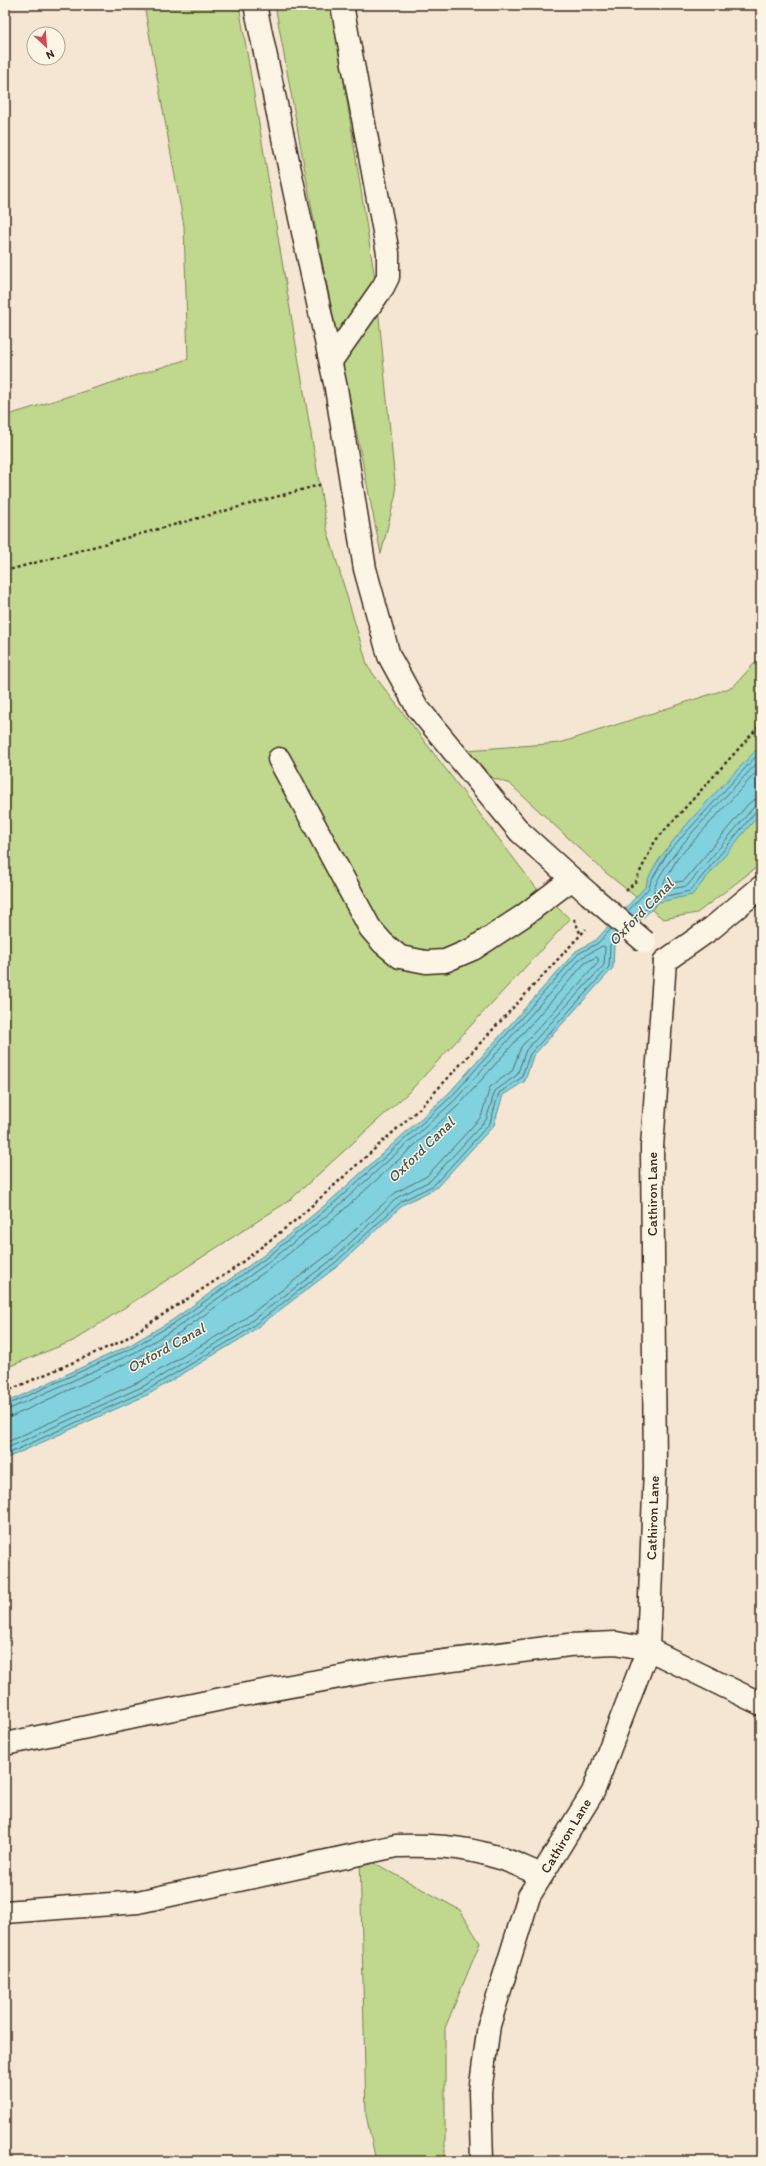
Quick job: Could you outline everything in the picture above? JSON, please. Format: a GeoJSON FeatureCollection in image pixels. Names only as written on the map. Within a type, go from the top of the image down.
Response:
{"type":"FeatureCollection","features":[{"type":"Feature","properties":{"kind":"street"},"geometry":{"type":"LineString","coordinates":[[255,5],[331,360],[352,476],[365,569],[389,656],[417,707],[520,832],[665,961],[712,928],[761,888]]}},
{"type":"Feature","properties":{"kind":"street"},"geometry":{"type":"LineString","coordinates":[[331,360],[383,287],[388,277],[388,253],[342,5]]}},
{"type":"Feature","properties":{"kind":"street"},"geometry":{"type":"LineString","coordinates":[[279,759],[370,928],[383,943],[400,957],[426,962],[445,961],[461,956],[523,916],[572,879]]}},
{"type":"Feature","properties":{"kind":"street","name":"Cathiron Lane"},"geometry":{"type":"LineString","coordinates":[[482,2161],[480,2092],[489,2025],[529,1896],[593,1792],[648,1649],[655,1467],[652,1147],[665,961]]}},
{"type":"Feature","properties":{"kind":"street"},"geometry":{"type":"LineString","coordinates":[[5,1744],[231,1697],[383,1669],[569,1645],[616,1643],[648,1649],[761,1704]]}},
{"type":"Feature","properties":{"kind":"street"},"geometry":{"type":"LineString","coordinates":[[5,1912],[138,1902],[396,1846],[433,1845],[471,1850],[494,1856],[542,1876]]}},
{"type":"Feature","properties":{"kind":"path"},"geometry":{"type":"LineString","coordinates":[[5,571],[352,476]]}},
{"type":"Feature","properties":{"kind":"path"},"geometry":{"type":"LineString","coordinates":[[624,893],[635,882],[655,841],[761,724]]}},
{"type":"Feature","properties":{"kind":"path"},"geometry":{"type":"LineString","coordinates":[[574,918],[580,933]]}},
{"type":"Feature","properties":{"kind":"path"},"geometry":{"type":"LineString","coordinates":[[5,1392],[122,1341],[232,1270],[297,1219],[421,1107],[580,933],[592,924]]}},
{"type":"Feature","properties":{"kind":"green space"},"geometry":{"type":"Polygon","coordinates":[[[144,5],[239,5],[327,529],[368,667],[537,889],[570,919],[410,1091],[290,1200],[73,1341],[5,1368],[5,416],[188,359],[184,226],[144,5]]]}},
{"type":"Feature","properties":{"kind":"green space"},"geometry":{"type":"Polygon","coordinates":[[[275,5],[332,5],[376,286],[396,493],[381,554],[315,226],[275,5]]]}},
{"type":"Feature","properties":{"kind":"green space"},"geometry":{"type":"Polygon","coordinates":[[[761,656],[761,864],[697,913],[663,919],[605,872],[510,784],[493,778],[467,750],[560,743],[733,687],[761,656]]]}},
{"type":"Feature","properties":{"kind":"green space"},"geometry":{"type":"Polygon","coordinates":[[[360,1855],[460,1910],[480,1943],[445,2028],[445,2161],[376,2161],[366,2115],[360,1855]]]}},
{"type":"Feature","properties":{"kind":"water","name":"Oxford Canal"},"geometry":{"type":"Polygon","coordinates":[[[761,745],[761,812],[692,895],[659,902],[614,946],[613,968],[533,1056],[525,1081],[503,1095],[494,1125],[436,1188],[404,1204],[339,1265],[247,1335],[149,1394],[5,1459],[5,1403],[130,1345],[171,1321],[264,1255],[330,1201],[449,1093],[576,951],[596,940],[646,886],[651,872],[678,835],[715,793],[761,745]]]}}]}
